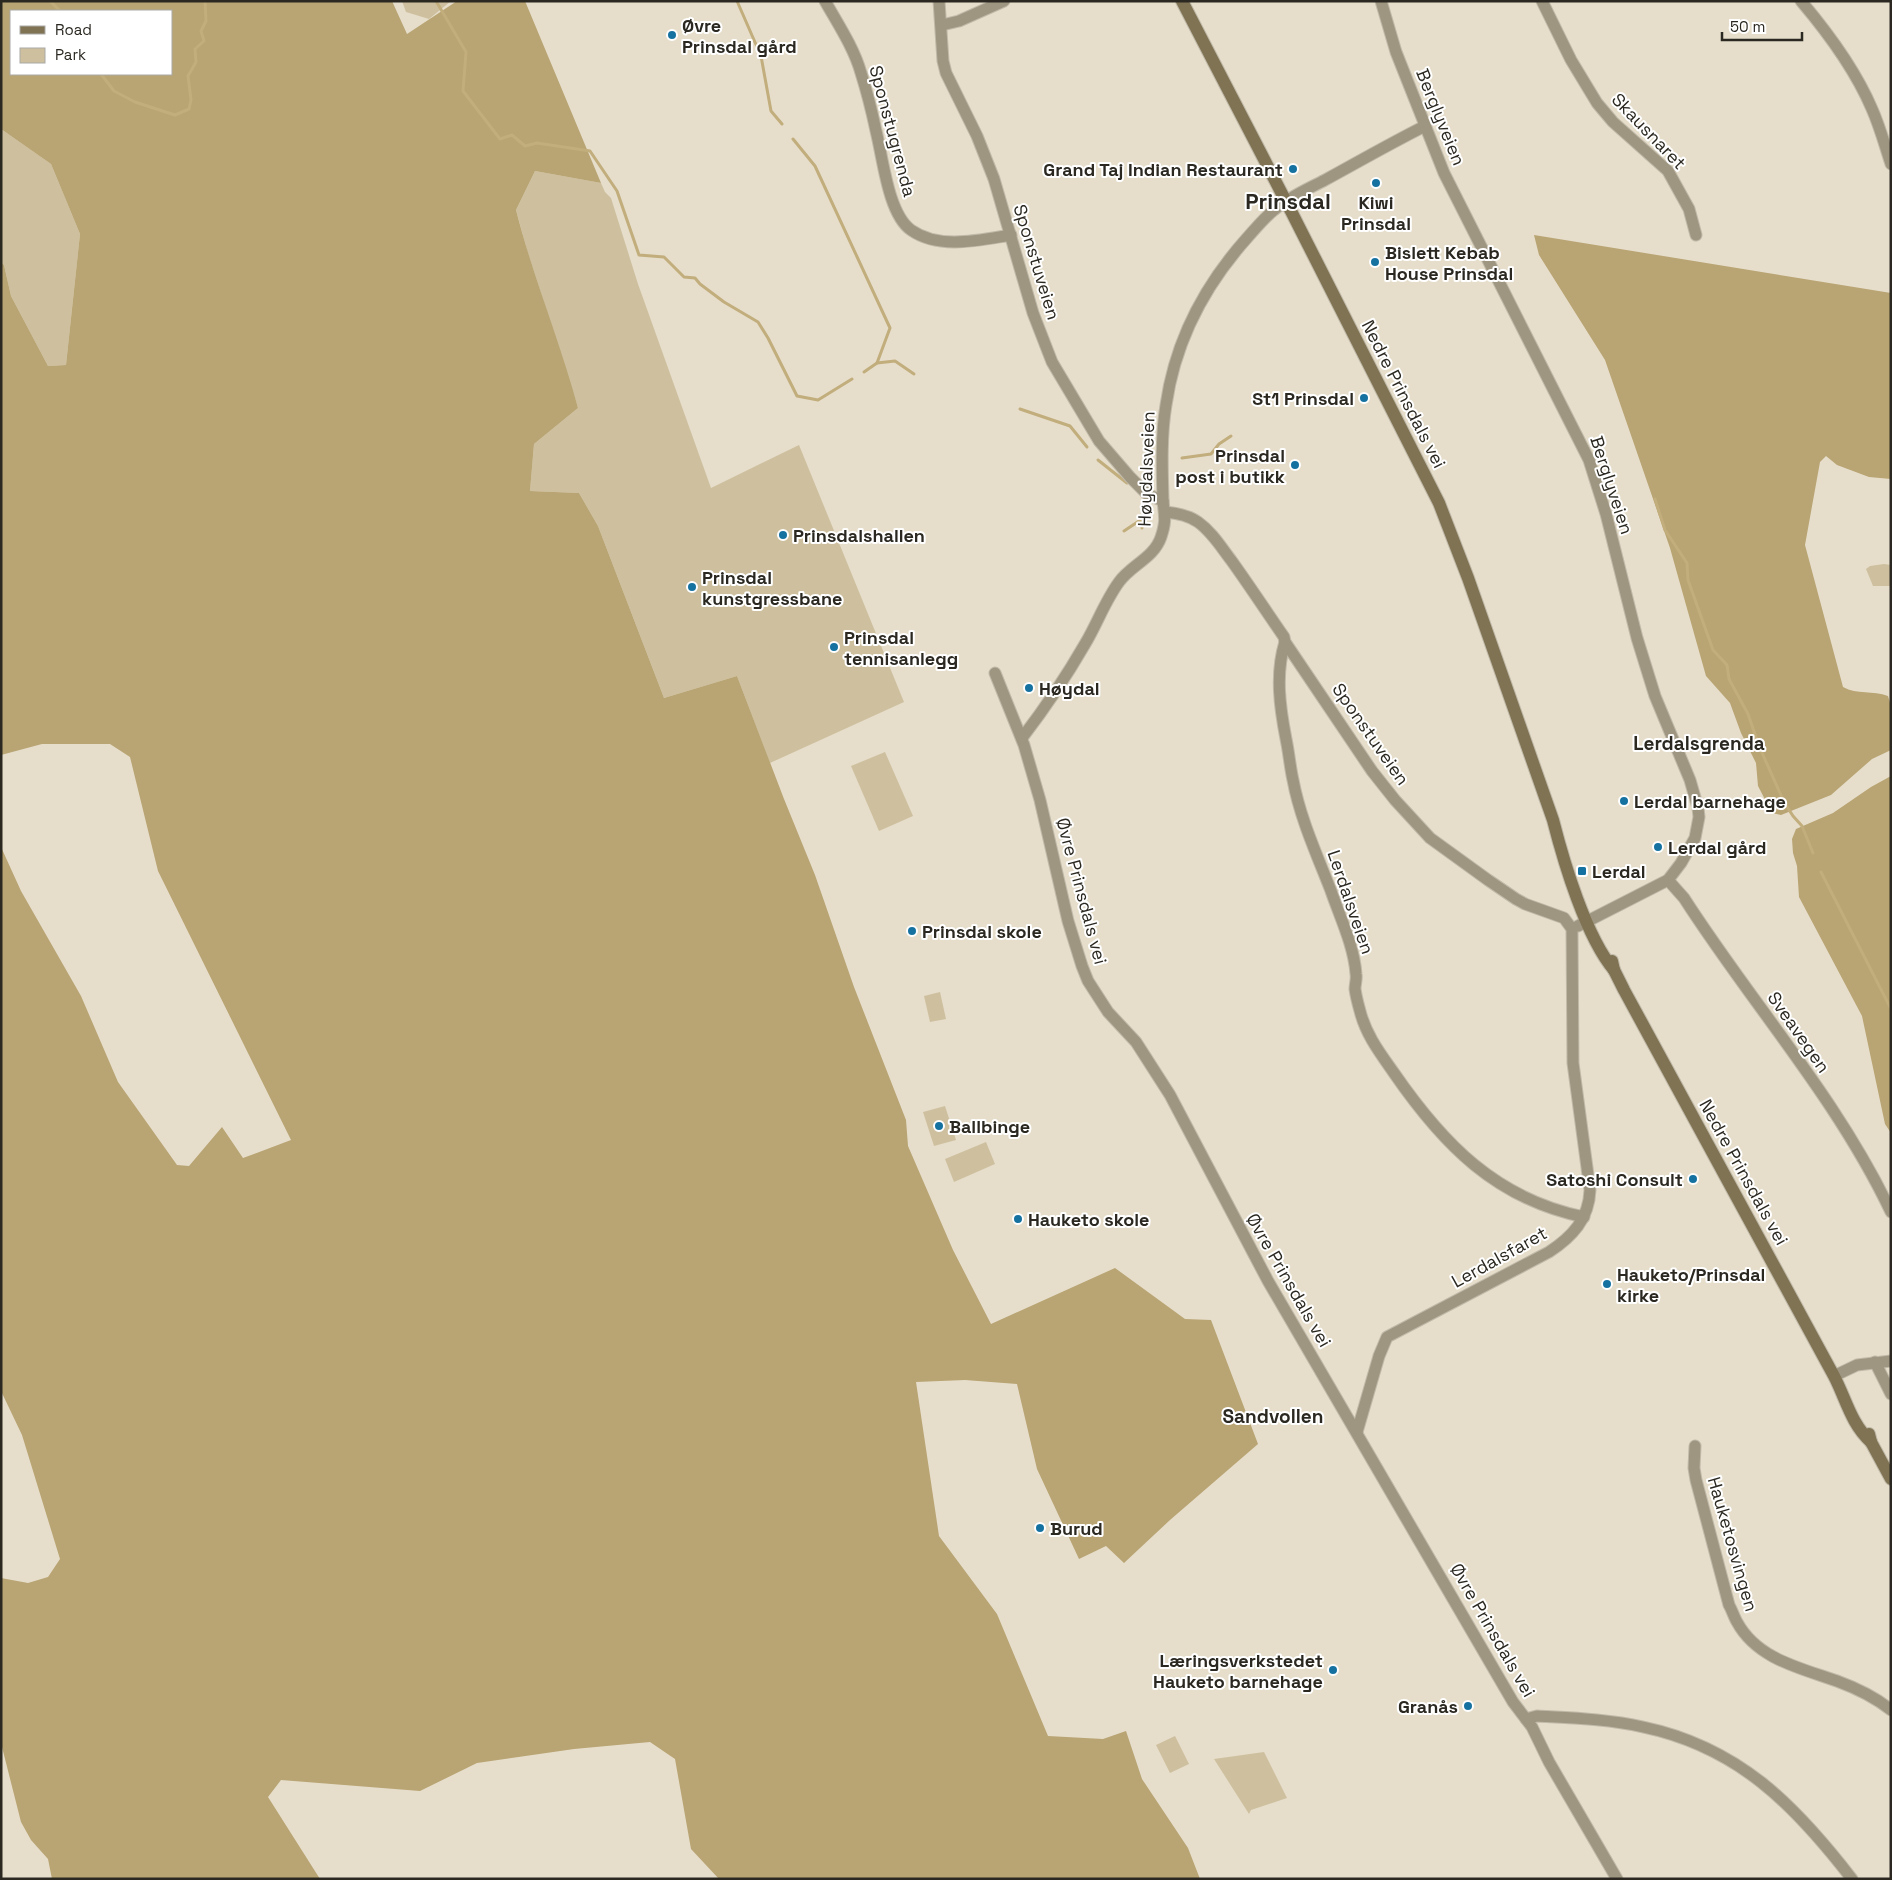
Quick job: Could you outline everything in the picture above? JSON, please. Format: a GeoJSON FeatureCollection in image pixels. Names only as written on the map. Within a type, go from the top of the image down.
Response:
{"type":"FeatureCollection","features":[{"type":"Feature","properties":{"kind":"main road","name":"Nedre Prinsdals vei"},"geometry":{"type":"LineString","coordinates":[[1182,1],[1442,510],[1468,578],[1553,820],[1560,847],[1591,920],[1603,956],[1614,970],[1834,1376],[1861,1433],[1871,1442],[1891,1479]]}},
{"type":"Feature","properties":{"kind":"street","name":"Sponstugrenda"},"geometry":{"type":"LineString","coordinates":[[825,1],[861,72],[892,197],[902,222],[910,230],[921,236],[945,242],[978,241],[1011,235]]}},
{"type":"Feature","properties":{"kind":"street","name":"Sponstuveien"},"geometry":{"type":"LineString","coordinates":[[939,1],[943,61],[946,74],[977,136],[994,179],[1033,314],[1058,374],[1099,441],[1147,494],[1164,507],[1197,522],[1208,531],[1245,580],[1284,637],[1285,642],[1372,771],[1395,800],[1430,838],[1516,899],[1564,918],[1572,929]]}},
{"type":"Feature","properties":{"kind":"street"},"geometry":{"type":"LineString","coordinates":[[942,25],[959,21],[1004,1]]}},
{"type":"Feature","properties":{"kind":"street","name":"Berglyveien"},"geometry":{"type":"LineString","coordinates":[[1381,1],[1396,52],[1444,173],[1581,441],[1599,489],[1637,638],[1655,696],[1690,780],[1698,808],[1699,817],[1694,838],[1681,863],[1668,880],[1591,920]]}},
{"type":"Feature","properties":{"kind":"street","name":"Skausnaret"},"geometry":{"type":"LineString","coordinates":[[1542,1],[1570,60],[1597,103],[1613,122],[1668,171],[1689,210],[1696,235]]}},
{"type":"Feature","properties":{"kind":"street"},"geometry":{"type":"LineString","coordinates":[[1801,1],[1825,29],[1855,75],[1873,110],[1891,164]]}},
{"type":"Feature","properties":{"kind":"street","name":"Høydalsveien"},"geometry":{"type":"LineString","coordinates":[[1022,738],[1056,692],[1120,580],[1151,554],[1157,546],[1166,519],[1164,507],[1164,427],[1166,403],[1186,334],[1204,295],[1220,269],[1274,210],[1425,126]]}},
{"type":"Feature","properties":{"kind":"street","name":"Lerdalsveien"},"geometry":{"type":"LineString","coordinates":[[1285,642],[1282,652],[1280,676],[1280,704],[1292,780],[1350,944],[1356,973],[1355,988],[1360,1011],[1369,1036],[1411,1097],[1443,1136],[1474,1165],[1522,1196],[1546,1208],[1584,1217]]}},
{"type":"Feature","properties":{"kind":"street","name":"Øvre Prinsdals vei"},"geometry":{"type":"LineString","coordinates":[[995,673],[1022,738],[1040,800],[1068,921],[1088,980],[1108,1012],[1136,1042],[1170,1096],[1260,1266],[1514,1702],[1526,1719],[1617,1879]]}},
{"type":"Feature","properties":{"kind":"street","name":"Sveavegen"},"geometry":{"type":"LineString","coordinates":[[1668,880],[1684,898],[1839,1121],[1864,1161],[1891,1212]]}},
{"type":"Feature","properties":{"kind":"street"},"geometry":{"type":"LineString","coordinates":[[1572,929],[1591,920]]}},
{"type":"Feature","properties":{"kind":"street","name":"Lerdalsfaret"},"geometry":{"type":"LineString","coordinates":[[1357,1432],[1379,1356],[1387,1337],[1549,1252],[1568,1238],[1584,1217],[1590,1190],[1573,1063],[1572,929]]}},
{"type":"Feature","properties":{"kind":"street"},"geometry":{"type":"LineString","coordinates":[[1834,1376],[1857,1365],[1891,1361]]}},
{"type":"Feature","properties":{"kind":"street"},"geometry":{"type":"LineString","coordinates":[[1875,1362],[1891,1394]]}},
{"type":"Feature","properties":{"kind":"street","name":"Hauketosvingen"},"geometry":{"type":"LineString","coordinates":[[1695,1446],[1694,1468],[1696,1480],[1729,1605],[1737,1623],[1752,1642],[1774,1658],[1851,1686],[1880,1701],[1891,1710]]}},
{"type":"Feature","properties":{"kind":"street"},"geometry":{"type":"LineString","coordinates":[[1526,1719],[1537,1716],[1641,1726],[1689,1739],[1723,1755],[1765,1785],[1790,1807],[1852,1879]]}},
{"type":"Feature","properties":{"kind":"green space"},"geometry":{"type":"Polygon","coordinates":[[[402,1],[451,1],[429,19],[406,12],[402,1]]]}},
{"type":"Feature","properties":{"kind":"green space"},"geometry":{"type":"Polygon","coordinates":[[[1,129],[51,164],[80,234],[66,365],[48,366],[11,296],[4,265],[1,262],[1,129]]]}},
{"type":"Feature","properties":{"kind":"green space"},"geometry":{"type":"Polygon","coordinates":[[[535,171],[601,183],[605,192],[611,198],[638,284],[711,488],[799,445],[904,702],[770,763],[737,676],[664,698],[598,526],[579,493],[530,491],[534,444],[578,408],[516,210],[535,171]]]}},
{"type":"Feature","properties":{"kind":"green space"},"geometry":{"type":"Polygon","coordinates":[[[1891,565],[1891,586],[1873,586],[1866,569],[1870,566],[1891,565]]]}},
{"type":"Feature","properties":{"kind":"green space"},"geometry":{"type":"Polygon","coordinates":[[[885,752],[913,816],[879,831],[851,766],[885,752]]]}},
{"type":"Feature","properties":{"kind":"green space"},"geometry":{"type":"Polygon","coordinates":[[[940,992],[946,1019],[930,1022],[924,996],[940,992]]]}},
{"type":"Feature","properties":{"kind":"green space","name":"Ballbinge"},"geometry":{"type":"Polygon","coordinates":[[[945,1106],[956,1140],[934,1146],[923,1112],[945,1106]]]}},
{"type":"Feature","properties":{"kind":"green space"},"geometry":{"type":"Polygon","coordinates":[[[986,1142],[995,1164],[954,1182],[945,1159],[986,1142]]]}},
{"type":"Feature","properties":{"kind":"green space"},"geometry":{"type":"Polygon","coordinates":[[[1175,1736],[1189,1764],[1170,1773],[1156,1745],[1175,1736]]]}},
{"type":"Feature","properties":{"kind":"green space"},"geometry":{"type":"Polygon","coordinates":[[[1264,1752],[1287,1798],[1251,1810],[1249,1814],[1214,1759],[1264,1752]]]}},
{"type":"Feature","properties":{"kind":"shaded area"},"geometry":{"type":"Polygon","coordinates":[[[1,1],[392,1],[407,34],[457,1],[525,1],[601,183],[535,171],[516,210],[530,260],[578,408],[534,444],[530,491],[579,493],[598,526],[664,698],[737,676],[815,875],[854,987],[906,1120],[908,1146],[953,1250],[991,1324],[1115,1268],[1185,1319],[1211,1320],[1258,1444],[1170,1520],[1124,1563],[1106,1546],[1079,1559],[1037,1469],[1017,1384],[965,1380],[916,1382],[939,1536],[997,1614],[1048,1736],[1103,1739],[1126,1731],[1142,1779],[1188,1848],[1200,1879],[719,1879],[691,1849],[675,1759],[650,1742],[574,1749],[477,1763],[420,1791],[281,1780],[268,1797],[320,1879],[52,1879],[48,1859],[31,1840],[21,1822],[1,1743],[1,1578],[28,1583],[48,1577],[60,1559],[22,1435],[1,1391],[1,847],[21,891],[81,996],[118,1082],[177,1165],[189,1166],[222,1127],[243,1158],[291,1140],[158,871],[130,757],[110,744],[42,744],[1,755],[1,262],[4,265],[11,296],[48,366],[66,365],[80,234],[51,164],[1,129],[1,1]]]}},
{"type":"Feature","properties":{"kind":"shaded area"},"geometry":{"type":"Polygon","coordinates":[[[1534,235],[1891,293],[1891,479],[1869,477],[1837,465],[1826,456],[1820,462],[1805,545],[1843,687],[1854,691],[1888,696],[1891,706],[1891,750],[1872,759],[1831,795],[1781,815],[1772,813],[1758,786],[1756,763],[1741,733],[1730,703],[1706,676],[1670,548],[1605,360],[1539,255],[1534,235]]]}},
{"type":"Feature","properties":{"kind":"shaded area"},"geometry":{"type":"Polygon","coordinates":[[[1891,776],[1891,1133],[1885,1124],[1862,1016],[1799,897],[1797,866],[1793,853],[1792,839],[1796,829],[1833,813],[1891,776]]]}},
{"type":"Feature","properties":{"kind":"waterway"},"geometry":{"type":"LineString","coordinates":[[50,1],[59,10]]}},
{"type":"Feature","properties":{"kind":"waterway"},"geometry":{"type":"LineString","coordinates":[[102,75],[114,91],[135,102],[175,115],[189,109],[191,100],[188,76],[196,62],[195,49],[204,41],[201,31],[206,21],[205,1]]}},
{"type":"Feature","properties":{"kind":"waterway"},"geometry":{"type":"LineString","coordinates":[[436,1],[466,52],[463,91],[500,139],[512,135],[525,146],[537,143],[590,151],[617,191],[639,255],[664,257],[684,277],[695,278],[724,302],[758,322],[797,396],[818,400],[852,379]]}},
{"type":"Feature","properties":{"kind":"waterway"},"geometry":{"type":"LineString","coordinates":[[737,1],[761,56],[771,111],[782,124]]}},
{"type":"Feature","properties":{"kind":"waterway"},"geometry":{"type":"LineString","coordinates":[[793,139],[815,166],[890,328],[877,363]]}},
{"type":"Feature","properties":{"kind":"waterway"},"geometry":{"type":"LineString","coordinates":[[864,372],[877,363],[895,361],[914,374]]}},
{"type":"Feature","properties":{"kind":"waterway"},"geometry":{"type":"LineString","coordinates":[[1020,409],[1070,426],[1087,447]]}},
{"type":"Feature","properties":{"kind":"waterway"},"geometry":{"type":"LineString","coordinates":[[1182,458],[1211,454],[1219,444],[1231,436]]}},
{"type":"Feature","properties":{"kind":"waterway"},"geometry":{"type":"LineString","coordinates":[[1098,460],[1127,483]]}},
{"type":"Feature","properties":{"kind":"waterway"},"geometry":{"type":"LineString","coordinates":[[1655,499],[1665,530],[1687,563],[1688,580],[1713,650],[1727,665],[1729,679],[1748,714],[1759,746],[1784,802],[1802,826],[1813,853]]}},
{"type":"Feature","properties":{"kind":"waterway"},"geometry":{"type":"LineString","coordinates":[[1124,531],[1142,519],[1146,509]]}},
{"type":"Feature","properties":{"kind":"waterway"},"geometry":{"type":"LineString","coordinates":[[1142,519],[1142,528]]}},
{"type":"Feature","properties":{"kind":"waterway"},"geometry":{"type":"LineString","coordinates":[[1821,872],[1891,1009]]}},
{"type":"Feature","properties":{"kind":"place","name":"Øvre Prinsdal gård"},"geometry":{"type":"Point","coordinates":[672,35]}},
{"type":"Feature","properties":{"kind":"place","name":"Grand Taj Indian Restaurant"},"geometry":{"type":"Point","coordinates":[1293,169]}},
{"type":"Feature","properties":{"kind":"place","name":"Kiwi Prinsdal"},"geometry":{"type":"Point","coordinates":[1376,183]}},
{"type":"Feature","properties":{"kind":"place","name":"Bislett Kebab House Prinsdal"},"geometry":{"type":"Point","coordinates":[1375,262]}},
{"type":"Feature","properties":{"kind":"place","name":"St1 Prinsdal"},"geometry":{"type":"Point","coordinates":[1364,398]}},
{"type":"Feature","properties":{"kind":"place","name":"Prinsdal post i butikk"},"geometry":{"type":"Point","coordinates":[1295,465]}},
{"type":"Feature","properties":{"kind":"place","name":"Prinsdalshallen"},"geometry":{"type":"Point","coordinates":[783,535]}},
{"type":"Feature","properties":{"kind":"place","name":"Prinsdal kunstgressbane"},"geometry":{"type":"Point","coordinates":[692,587]}},
{"type":"Feature","properties":{"kind":"place","name":"Prinsdal tennisanlegg"},"geometry":{"type":"Point","coordinates":[834,647]}},
{"type":"Feature","properties":{"kind":"place","name":"Høydal"},"geometry":{"type":"Point","coordinates":[1029,688]}},
{"type":"Feature","properties":{"kind":"place","name":"Lerdal barnehage"},"geometry":{"type":"Point","coordinates":[1624,801]}},
{"type":"Feature","properties":{"kind":"place","name":"Lerdal gård"},"geometry":{"type":"Point","coordinates":[1658,847]}},
{"type":"Feature","properties":{"kind":"place","name":"Lerdal"},"geometry":{"type":"Point","coordinates":[1582,871]}},
{"type":"Feature","properties":{"kind":"place","name":"Prinsdal skole"},"geometry":{"type":"Point","coordinates":[912,931]}},
{"type":"Feature","properties":{"kind":"place","name":"Ballbinge"},"geometry":{"type":"Point","coordinates":[939,1126]}},
{"type":"Feature","properties":{"kind":"place","name":"Satoshi Consult"},"geometry":{"type":"Point","coordinates":[1693,1179]}},
{"type":"Feature","properties":{"kind":"place","name":"Hauketo skole"},"geometry":{"type":"Point","coordinates":[1018,1219]}},
{"type":"Feature","properties":{"kind":"place","name":"Hauketo/Prinsdal kirke"},"geometry":{"type":"Point","coordinates":[1607,1284]}},
{"type":"Feature","properties":{"kind":"place","name":"Burud"},"geometry":{"type":"Point","coordinates":[1040,1528]}},
{"type":"Feature","properties":{"kind":"place","name":"Læringsverkstedet Hauketo barnehage"},"geometry":{"type":"Point","coordinates":[1333,1670]}},
{"type":"Feature","properties":{"kind":"place","name":"Granås"},"geometry":{"type":"Point","coordinates":[1468,1706]}},
{"type":"Feature","properties":{"kind":"district","name":"Prinsdal"},"geometry":{"type":"Point","coordinates":[1288,201]}},
{"type":"Feature","properties":{"kind":"district","name":"Lerdalsgrenda"},"geometry":{"type":"Point","coordinates":[1699,743]}},
{"type":"Feature","properties":{"kind":"district","name":"Sandvollen"},"geometry":{"type":"Point","coordinates":[1273,1416]}}]}
